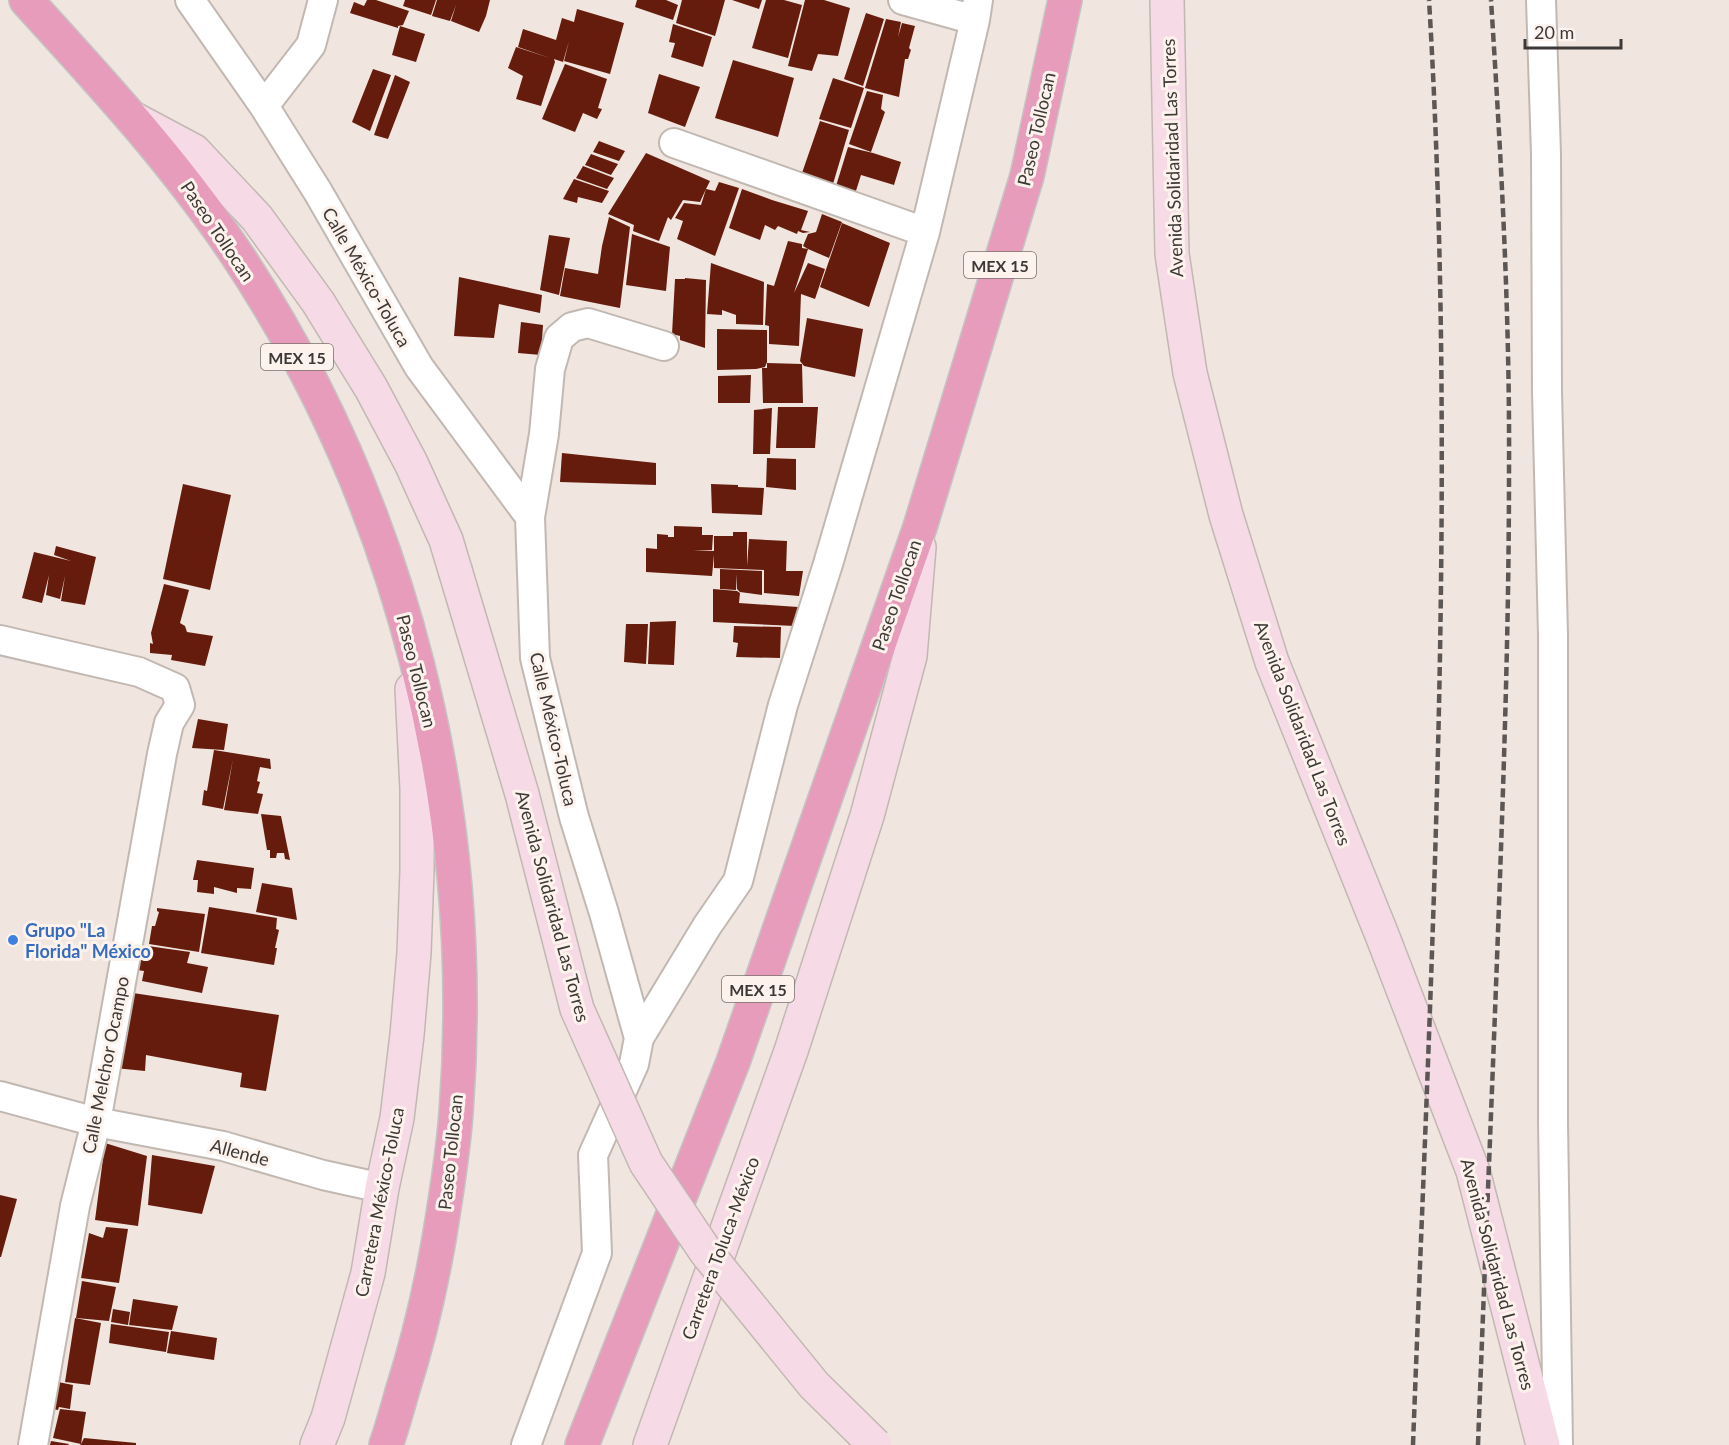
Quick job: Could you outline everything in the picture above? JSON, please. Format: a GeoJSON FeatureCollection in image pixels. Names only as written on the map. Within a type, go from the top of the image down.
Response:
{"type":"FeatureCollection","features":[{"type":"Feature","properties":{"kind":"highway","name":"Paseo Tollocan"},"geometry":{"type":"LineString","coordinates":[[26,0],[134,119],[186,183],[234,251],[277,321],[317,393],[351,468],[382,546],[407,624],[430,716],[443,786],[454,867],[460,950],[460,1033],[456,1115],[446,1197],[434,1267],[413,1359],[386,1445]]}},
{"type":"Feature","properties":{"kind":"highway","name":"Paseo Tollocan"},"geometry":{"type":"LineString","coordinates":[[582,1445],[733,1062],[920,527],[1027,176],[1065,0]]}},
{"type":"Feature","properties":{"kind":"main road","name":"Avenida Solidaridad Las Torres"},"geometry":{"type":"LineString","coordinates":[[1167,0],[1172,254],[1190,373],[1226,515],[1272,662],[1473,1171],[1543,1445]]}},
{"type":"Feature","properties":{"kind":"main road","name":"Avenida Solidaridad Las Torres"},"geometry":{"type":"LineString","coordinates":[[134,119],[194,152],[257,218],[318,302],[371,388],[411,463],[446,540],[522,794],[577,1009],[646,1163],[706,1252],[813,1385],[875,1445]]}},
{"type":"Feature","properties":{"kind":"main road","name":"Carretera Toluca-México"},"geometry":{"type":"LineString","coordinates":[[650,1445],[790,1051],[867,816],[910,656],[920,527]]}},
{"type":"Feature","properties":{"kind":"main road","name":"Carretera México-Toluca"},"geometry":{"type":"LineString","coordinates":[[317,1445],[328,1418],[368,1273],[382,1188],[397,1118],[407,1035],[414,953],[417,789],[414,707],[407,624]]}},
{"type":"Feature","properties":{"kind":"street","name":"Calle México-Toluca"},"geometry":{"type":"LineString","coordinates":[[190,0],[264,106],[318,192],[419,367],[530,517],[535,657],[574,816],[639,1038],[634,1064],[593,1155],[597,1253],[526,1445]]}},
{"type":"Feature","properties":{"kind":"street"},"geometry":{"type":"LineString","coordinates":[[264,106],[311,45],[323,0]]}},
{"type":"Feature","properties":{"kind":"street"},"geometry":{"type":"LineString","coordinates":[[639,1038],[738,881],[783,705],[832,553],[925,232],[977,10],[903,0]]}},
{"type":"Feature","properties":{"kind":"street"},"geometry":{"type":"LineString","coordinates":[[1541,0],[1546,154],[1547,392],[1552,635],[1553,1122],[1558,1445]]}},
{"type":"Feature","properties":{"kind":"street"},"geometry":{"type":"LineString","coordinates":[[674,144],[925,232]]}},
{"type":"Feature","properties":{"kind":"street"},"geometry":{"type":"LineString","coordinates":[[530,517],[544,434],[550,369],[559,338],[572,327],[588,323],[664,346]]}},
{"type":"Feature","properties":{"kind":"street","name":"Calle Melchor Ocampo"},"geometry":{"type":"LineString","coordinates":[[0,640],[140,672],[175,688],[180,705],[169,723],[162,753],[96,1122],[75,1206],[33,1445]]}},
{"type":"Feature","properties":{"kind":"street","name":"Allende"},"geometry":{"type":"LineString","coordinates":[[0,1096],[96,1122],[223,1146],[323,1175],[382,1188]]}},
{"type":"Feature","properties":{"kind":"building"},"geometry":{"type":"Polygon","coordinates":[[[367,0],[376,0],[409,11],[403,25],[398,28],[350,13],[354,2],[364,6],[367,0]]]}},
{"type":"Feature","properties":{"kind":"building"},"geometry":{"type":"Polygon","coordinates":[[[405,0],[436,0],[431,15],[403,6],[405,0]]]}},
{"type":"Feature","properties":{"kind":"building"},"geometry":{"type":"Polygon","coordinates":[[[437,0],[490,0],[479,32],[451,21],[456,5],[450,21],[432,16],[437,0]]]}},
{"type":"Feature","properties":{"kind":"building"},"geometry":{"type":"Polygon","coordinates":[[[637,0],[666,0],[678,5],[673,20],[635,7],[637,0]]]}},
{"type":"Feature","properties":{"kind":"building"},"geometry":{"type":"Polygon","coordinates":[[[682,0],[725,0],[715,36],[676,23],[682,0]]]}},
{"type":"Feature","properties":{"kind":"building"},"geometry":{"type":"Polygon","coordinates":[[[732,0],[762,0],[759,9],[732,0]]]}},
{"type":"Feature","properties":{"kind":"building"},"geometry":{"type":"Polygon","coordinates":[[[766,0],[784,0],[802,5],[788,58],[752,48],[766,0]]]}},
{"type":"Feature","properties":{"kind":"building"},"geometry":{"type":"Polygon","coordinates":[[[805,0],[824,0],[850,8],[838,56],[818,54],[812,71],[788,66],[805,0]]]}},
{"type":"Feature","properties":{"kind":"building"},"geometry":{"type":"Polygon","coordinates":[[[577,9],[624,23],[610,74],[564,61],[569,41],[563,62],[554,59],[541,106],[516,99],[523,76],[508,68],[516,47],[550,58],[518,47],[523,29],[556,40],[562,18],[574,22],[577,9]]]}},
{"type":"Feature","properties":{"kind":"building"},"geometry":{"type":"Polygon","coordinates":[[[866,13],[884,19],[863,86],[844,79],[866,13]]]}},
{"type":"Feature","properties":{"kind":"building"},"geometry":{"type":"Polygon","coordinates":[[[886,19],[901,22],[898,37],[902,23],[915,26],[909,48],[911,50],[908,59],[905,59],[899,97],[865,88],[886,19]]]}},
{"type":"Feature","properties":{"kind":"building"},"geometry":{"type":"Polygon","coordinates":[[[673,24],[712,37],[703,67],[671,57],[675,43],[669,42],[673,24]]]}},
{"type":"Feature","properties":{"kind":"building"},"geometry":{"type":"Polygon","coordinates":[[[400,26],[425,34],[416,62],[392,55],[400,26]]]}},
{"type":"Feature","properties":{"kind":"building"},"geometry":{"type":"Polygon","coordinates":[[[733,60],[794,78],[778,137],[715,118],[733,60]]]}},
{"type":"Feature","properties":{"kind":"building"},"geometry":{"type":"Polygon","coordinates":[[[565,64],[607,79],[598,108],[602,109],[597,119],[583,113],[575,132],[542,119],[565,64]]]}},
{"type":"Feature","properties":{"kind":"building"},"geometry":{"type":"Polygon","coordinates":[[[373,69],[391,75],[370,131],[352,122],[373,69]]]}},
{"type":"Feature","properties":{"kind":"building"},"geometry":{"type":"Polygon","coordinates":[[[659,74],[700,87],[685,127],[648,113],[659,74]]]}},
{"type":"Feature","properties":{"kind":"building"},"geometry":{"type":"Polygon","coordinates":[[[395,75],[410,82],[388,139],[374,135],[395,75]]]}},
{"type":"Feature","properties":{"kind":"building"},"geometry":{"type":"Polygon","coordinates":[[[833,78],[864,88],[851,128],[819,119],[833,78]]]}},
{"type":"Feature","properties":{"kind":"building"},"geometry":{"type":"Polygon","coordinates":[[[867,91],[883,95],[881,109],[885,112],[871,152],[849,144],[867,91]]]}},
{"type":"Feature","properties":{"kind":"building"},"geometry":{"type":"Polygon","coordinates":[[[820,121],[849,130],[833,184],[802,173],[820,121]]]}},
{"type":"Feature","properties":{"kind":"building"},"geometry":{"type":"Polygon","coordinates":[[[599,141],[625,151],[619,161],[593,152],[599,141]]]}},
{"type":"Feature","properties":{"kind":"building"},"geometry":{"type":"Polygon","coordinates":[[[848,147],[901,162],[894,185],[861,175],[855,194],[836,186],[848,147]]]}},
{"type":"Feature","properties":{"kind":"building"},"geometry":{"type":"Polygon","coordinates":[[[646,153],[710,181],[700,202],[683,200],[671,220],[668,217],[659,241],[633,231],[634,225],[608,214],[646,153]]]}},
{"type":"Feature","properties":{"kind":"building"},"geometry":{"type":"Polygon","coordinates":[[[591,154],[618,164],[611,175],[585,165],[591,154]]]}},
{"type":"Feature","properties":{"kind":"building"},"geometry":{"type":"Polygon","coordinates":[[[583,166],[614,178],[607,189],[576,178],[583,166]]]}},
{"type":"Feature","properties":{"kind":"building"},"geometry":{"type":"Polygon","coordinates":[[[574,179],[609,191],[602,203],[578,197],[577,203],[563,199],[574,179]]]}},
{"type":"Feature","properties":{"kind":"building"},"geometry":{"type":"Polygon","coordinates":[[[719,182],[739,188],[715,256],[677,239],[683,221],[675,218],[684,203],[701,205],[706,189],[715,191],[719,182]]]}},
{"type":"Feature","properties":{"kind":"building"},"geometry":{"type":"Polygon","coordinates":[[[742,189],[808,211],[801,230],[810,232],[798,231],[797,234],[778,226],[775,230],[765,225],[760,240],[729,228],[742,189]]]}},
{"type":"Feature","properties":{"kind":"building"},"geometry":{"type":"Polygon","coordinates":[[[822,214],[842,222],[829,258],[803,246],[808,234],[816,232],[822,214]]]}},
{"type":"Feature","properties":{"kind":"building"},"geometry":{"type":"Polygon","coordinates":[[[609,217],[630,227],[620,308],[560,296],[565,268],[598,274],[609,217]]]}},
{"type":"Feature","properties":{"kind":"building"},"geometry":{"type":"Polygon","coordinates":[[[842,223],[890,243],[869,307],[820,287],[842,223]]]}},
{"type":"Feature","properties":{"kind":"building"},"geometry":{"type":"Polygon","coordinates":[[[632,234],[670,247],[666,291],[626,285],[632,234]]]}},
{"type":"Feature","properties":{"kind":"building"},"geometry":{"type":"Polygon","coordinates":[[[549,235],[570,238],[559,295],[540,290],[549,235]]]}},
{"type":"Feature","properties":{"kind":"building"},"geometry":{"type":"Polygon","coordinates":[[[788,241],[802,244],[802,248],[808,249],[794,293],[808,263],[825,269],[815,299],[801,294],[799,346],[769,344],[769,326],[765,325],[767,284],[774,286],[788,241]]]}},
{"type":"Feature","properties":{"kind":"building"},"geometry":{"type":"Polygon","coordinates":[[[711,263],[764,282],[763,325],[736,324],[736,315],[722,310],[722,315],[707,314],[711,263]]]}},
{"type":"Feature","properties":{"kind":"building"},"geometry":{"type":"Polygon","coordinates":[[[459,277],[542,295],[540,313],[499,304],[494,338],[454,336],[459,277]]]}},
{"type":"Feature","properties":{"kind":"building"},"geometry":{"type":"Polygon","coordinates":[[[675,279],[706,280],[705,348],[680,340],[680,336],[672,334],[675,279]]]}},
{"type":"Feature","properties":{"kind":"building"},"geometry":{"type":"Polygon","coordinates":[[[807,318],[863,329],[855,377],[804,366],[800,361],[807,318]]]}},
{"type":"Feature","properties":{"kind":"building"},"geometry":{"type":"Polygon","coordinates":[[[521,322],[543,325],[541,355],[518,353],[521,322]]]}},
{"type":"Feature","properties":{"kind":"building"},"geometry":{"type":"Polygon","coordinates":[[[717,329],[767,330],[765,367],[717,370],[717,329]]]}},
{"type":"Feature","properties":{"kind":"building"},"geometry":{"type":"Polygon","coordinates":[[[767,363],[802,364],[803,403],[763,403],[762,368],[767,368],[767,363]]]}},
{"type":"Feature","properties":{"kind":"building"},"geometry":{"type":"Polygon","coordinates":[[[751,375],[750,403],[718,403],[718,376],[751,375]]]}},
{"type":"Feature","properties":{"kind":"building"},"geometry":{"type":"Polygon","coordinates":[[[778,407],[818,407],[815,448],[776,448],[778,407]]]}},
{"type":"Feature","properties":{"kind":"building"},"geometry":{"type":"Polygon","coordinates":[[[772,408],[770,454],[753,454],[754,410],[772,408]]]}},
{"type":"Feature","properties":{"kind":"building"},"geometry":{"type":"Polygon","coordinates":[[[562,453],[656,463],[656,485],[560,482],[562,453]]]}},
{"type":"Feature","properties":{"kind":"building"},"geometry":{"type":"Polygon","coordinates":[[[767,458],[796,459],[796,490],[766,487],[767,458]]]}},
{"type":"Feature","properties":{"kind":"building"},"geometry":{"type":"Polygon","coordinates":[[[183,484],[231,495],[210,590],[163,579],[183,484]]]}},
{"type":"Feature","properties":{"kind":"building"},"geometry":{"type":"Polygon","coordinates":[[[711,484],[764,488],[762,515],[712,513],[711,484]]]}},
{"type":"Feature","properties":{"kind":"building"},"geometry":{"type":"Polygon","coordinates":[[[674,526],[702,527],[702,535],[713,535],[712,550],[693,550],[714,551],[714,536],[733,536],[733,532],[747,532],[747,566],[749,539],[787,541],[786,571],[803,571],[799,596],[764,593],[764,570],[714,568],[714,555],[712,576],[646,572],[646,548],[657,549],[657,534],[674,537],[674,526]]]}},
{"type":"Feature","properties":{"kind":"building"},"geometry":{"type":"Polygon","coordinates":[[[56,546],[96,557],[85,605],[61,601],[65,576],[60,599],[46,595],[49,575],[42,603],[22,598],[34,552],[71,561],[54,555],[56,546]]]}},
{"type":"Feature","properties":{"kind":"building"},"geometry":{"type":"Polygon","coordinates":[[[720,569],[762,571],[762,595],[740,592],[737,589],[737,574],[736,590],[720,589],[720,569]]]}},
{"type":"Feature","properties":{"kind":"building"},"geometry":{"type":"Polygon","coordinates":[[[164,584],[189,590],[180,623],[185,626],[187,632],[213,636],[205,666],[171,660],[172,655],[150,653],[150,643],[153,644],[151,633],[164,584]]]}},
{"type":"Feature","properties":{"kind":"building"},"geometry":{"type":"Polygon","coordinates":[[[713,589],[737,591],[740,593],[739,603],[798,607],[795,626],[713,622],[713,589]]]}},
{"type":"Feature","properties":{"kind":"building"},"geometry":{"type":"Polygon","coordinates":[[[676,621],[674,665],[648,664],[650,622],[676,621]]]}},
{"type":"Feature","properties":{"kind":"building"},"geometry":{"type":"Polygon","coordinates":[[[626,624],[648,624],[646,664],[624,662],[626,624]]]}},
{"type":"Feature","properties":{"kind":"building"},"geometry":{"type":"Polygon","coordinates":[[[734,626],[781,627],[780,658],[736,657],[738,643],[733,642],[734,626]]]}},
{"type":"Feature","properties":{"kind":"building"},"geometry":{"type":"Polygon","coordinates":[[[198,719],[228,724],[224,750],[192,748],[198,719]]]}},
{"type":"Feature","properties":{"kind":"building"},"geometry":{"type":"Polygon","coordinates":[[[214,750],[270,759],[271,769],[260,767],[257,793],[263,794],[258,814],[224,810],[233,759],[223,809],[202,805],[204,790],[207,791],[214,750]]]}},
{"type":"Feature","properties":{"kind":"building"},"geometry":{"type":"Polygon","coordinates":[[[261,814],[281,816],[290,860],[285,859],[284,853],[277,853],[276,858],[270,858],[261,814]]]}},
{"type":"Feature","properties":{"kind":"building"},"geometry":{"type":"Polygon","coordinates":[[[197,860],[254,868],[251,889],[237,888],[237,893],[214,887],[214,894],[197,892],[198,880],[193,880],[197,860]]]}},
{"type":"Feature","properties":{"kind":"building"},"geometry":{"type":"Polygon","coordinates":[[[262,883],[292,888],[297,920],[256,912],[262,883]]]}},
{"type":"Feature","properties":{"kind":"building"},"geometry":{"type":"Polygon","coordinates":[[[209,907],[277,918],[276,929],[279,930],[274,965],[201,953],[209,907]]]}},
{"type":"Feature","properties":{"kind":"building"},"geometry":{"type":"Polygon","coordinates":[[[157,908],[205,914],[199,952],[149,944],[152,926],[155,926],[159,912],[157,908]]]}},
{"type":"Feature","properties":{"kind":"building"},"geometry":{"type":"Polygon","coordinates":[[[141,945],[190,952],[187,963],[208,967],[202,993],[142,981],[144,971],[137,970],[141,945]]]}},
{"type":"Feature","properties":{"kind":"building"},"geometry":{"type":"Polygon","coordinates":[[[133,993],[279,1015],[266,1091],[240,1087],[242,1073],[146,1055],[145,1071],[115,1068],[119,1050],[124,1051],[133,993]]]}},
{"type":"Feature","properties":{"kind":"building"},"geometry":{"type":"Polygon","coordinates":[[[105,1143],[147,1156],[138,1226],[95,1220],[105,1143]]]}},
{"type":"Feature","properties":{"kind":"building"},"geometry":{"type":"Polygon","coordinates":[[[152,1155],[215,1166],[202,1214],[148,1205],[152,1155]]]}},
{"type":"Feature","properties":{"kind":"building"},"geometry":{"type":"Polygon","coordinates":[[[0,1195],[17,1199],[1,1257],[0,1257],[0,1195]]]}},
{"type":"Feature","properties":{"kind":"building"},"geometry":{"type":"Polygon","coordinates":[[[106,1227],[128,1229],[119,1283],[81,1278],[89,1233],[103,1238],[106,1227]]]}},
{"type":"Feature","properties":{"kind":"building"},"geometry":{"type":"Polygon","coordinates":[[[82,1281],[116,1287],[109,1321],[76,1318],[82,1281]]]}},
{"type":"Feature","properties":{"kind":"building"},"geometry":{"type":"Polygon","coordinates":[[[133,1299],[178,1306],[172,1330],[129,1325],[133,1299]]]}},
{"type":"Feature","properties":{"kind":"building"},"geometry":{"type":"Polygon","coordinates":[[[113,1309],[130,1312],[128,1325],[111,1322],[113,1309]]]}},
{"type":"Feature","properties":{"kind":"building"},"geometry":{"type":"Polygon","coordinates":[[[75,1318],[101,1323],[90,1385],[65,1382],[75,1318]]]}},
{"type":"Feature","properties":{"kind":"building"},"geometry":{"type":"Polygon","coordinates":[[[111,1324],[169,1332],[166,1352],[109,1343],[111,1324]]]}},
{"type":"Feature","properties":{"kind":"building"},"geometry":{"type":"Polygon","coordinates":[[[171,1331],[217,1338],[214,1360],[167,1353],[171,1331]]]}},
{"type":"Feature","properties":{"kind":"building"},"geometry":{"type":"Polygon","coordinates":[[[58,1382],[73,1385],[70,1409],[59,1407],[58,1410],[53,1409],[58,1382]]]}},
{"type":"Feature","properties":{"kind":"building"},"geometry":{"type":"Polygon","coordinates":[[[60,1409],[86,1412],[81,1444],[53,1438],[60,1409]]]}},
{"type":"Feature","properties":{"kind":"building"},"geometry":{"type":"Polygon","coordinates":[[[84,1438],[136,1443],[136,1445],[80,1445],[84,1438]]]}},
{"type":"Feature","properties":{"kind":"building"},"geometry":{"type":"Polygon","coordinates":[[[51,1441],[69,1444],[50,1445],[51,1441]]]}},
{"type":"Feature","properties":{"kind":"railway"},"geometry":{"type":"LineString","coordinates":[[1413,1445],[1439,723],[1441,361],[1437,181],[1429,0]]}},
{"type":"Feature","properties":{"kind":"railway"},"geometry":{"type":"LineString","coordinates":[[1478,1445],[1501,837],[1509,533],[1506,295],[1491,0]]}},
{"type":"Feature","properties":{"kind":"place","name":"Grupo \"La Florida\" México"},"geometry":{"type":"Point","coordinates":[13,940]}}]}
